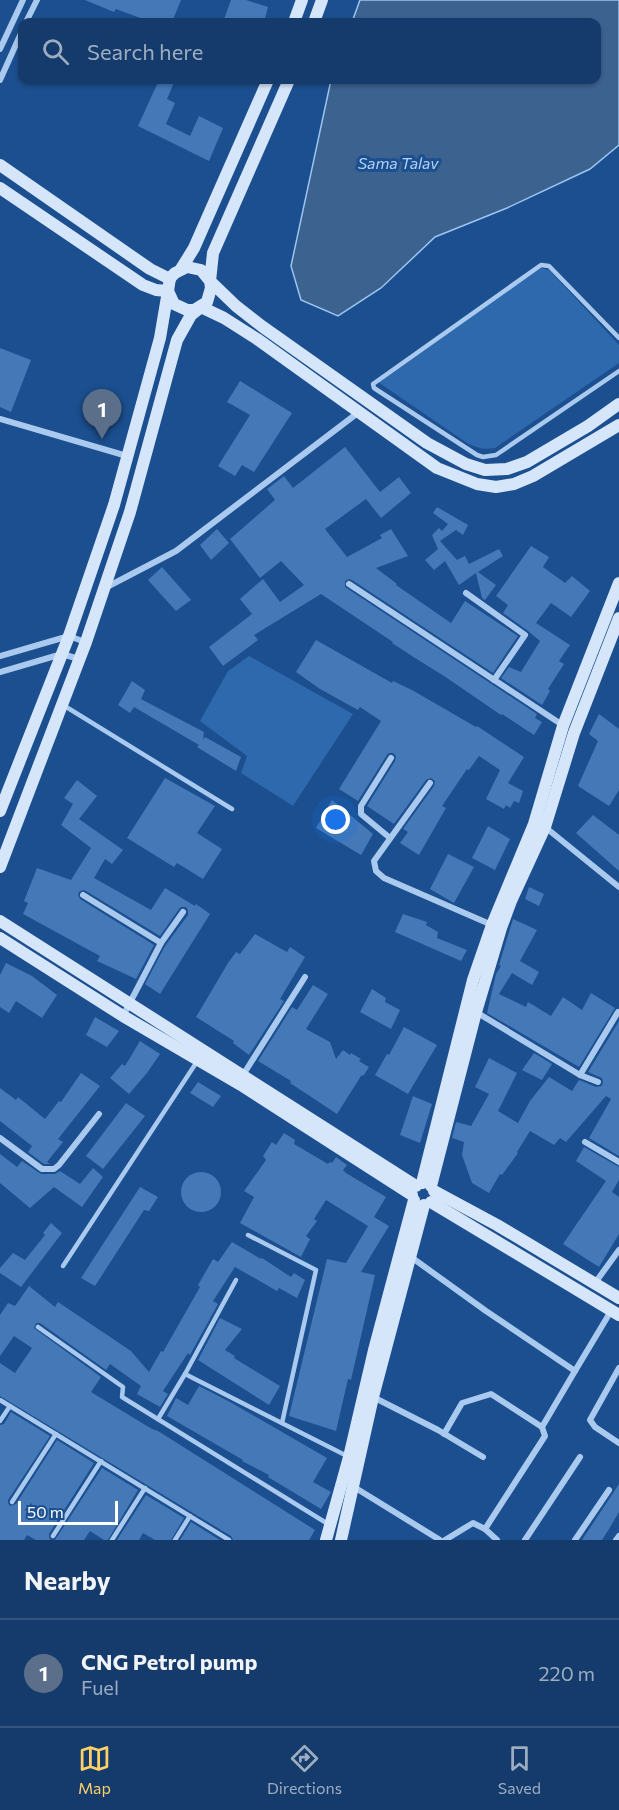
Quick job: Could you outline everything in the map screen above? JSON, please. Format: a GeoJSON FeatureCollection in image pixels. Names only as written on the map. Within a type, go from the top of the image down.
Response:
{"type":"FeatureCollection","features":[{"type":"Feature","properties":{"kind":"main road"},"geometry":{"type":"LineString","coordinates":[[315,18],[322,0]]}},
{"type":"Feature","properties":{"kind":"main road"},"geometry":{"type":"LineString","coordinates":[[295,18],[298,1]]}},
{"type":"Feature","properties":{"kind":"main road"},"geometry":{"type":"LineString","coordinates":[[0,811],[69,636],[114,505],[160,338],[169,285],[194,248],[266,84]]}},
{"type":"Feature","properties":{"kind":"main road"},"geometry":{"type":"LineString","coordinates":[[0,867],[80,659],[130,512],[177,340],[191,315],[207,302],[210,296],[213,253],[287,84]]}},
{"type":"Feature","properties":{"kind":"main road"},"geometry":{"type":"LineString","coordinates":[[254,113],[271,120]]}},
{"type":"Feature","properties":{"kind":"main road"},"geometry":{"type":"LineString","coordinates":[[0,165],[150,269],[169,285],[170,298],[180,308],[194,310],[201,307],[224,318],[257,339],[437,468],[477,484],[496,487],[514,484],[533,476],[619,425]]}},
{"type":"Feature","properties":{"kind":"main road"},"geometry":{"type":"LineString","coordinates":[[0,188],[143,285],[156,290],[169,285]]}},
{"type":"Feature","properties":{"kind":"main road"},"geometry":{"type":"LineString","coordinates":[[181,269],[194,267],[206,275],[236,306],[427,443],[466,464],[485,470],[507,469],[527,462],[588,426],[619,404]]}},
{"type":"Feature","properties":{"kind":"main road"},"geometry":{"type":"LineString","coordinates":[[326,1540],[355,1460],[411,1257],[423,1193],[471,987],[496,926],[511,901],[540,824],[568,730],[619,583]]}},
{"type":"Feature","properties":{"kind":"main road"},"geometry":{"type":"LineString","coordinates":[[568,730],[619,618]]}},
{"type":"Feature","properties":{"kind":"main road"},"geometry":{"type":"LineString","coordinates":[[0,921],[130,1004],[241,1085],[423,1193],[497,1225],[619,1298]]}},
{"type":"Feature","properties":{"kind":"main road"},"geometry":{"type":"LineString","coordinates":[[341,1540],[354,1487],[355,1460],[374,1350],[476,1012],[496,926]]}},
{"type":"Feature","properties":{"kind":"main road"},"geometry":{"type":"LineString","coordinates":[[0,938],[123,1016],[243,1075],[423,1193],[615,1313]]}},
{"type":"Feature","properties":{"kind":"street"},"geometry":{"type":"LineString","coordinates":[[0,49],[23,0]]}},
{"type":"Feature","properties":{"kind":"street"},"geometry":{"type":"LineString","coordinates":[[28,18],[37,0]]}},
{"type":"Feature","properties":{"kind":"street"},"geometry":{"type":"LineString","coordinates":[[0,80],[18,40]]}},
{"type":"Feature","properties":{"kind":"street"},"geometry":{"type":"LineString","coordinates":[[104,588],[176,551],[359,412]]}},
{"type":"Feature","properties":{"kind":"street"},"geometry":{"type":"LineString","coordinates":[[0,419],[127,456]]}},
{"type":"Feature","properties":{"kind":"street"},"geometry":{"type":"LineString","coordinates":[[349,584],[568,730]]}},
{"type":"Feature","properties":{"kind":"street"},"geometry":{"type":"LineString","coordinates":[[465,593],[525,634],[494,680]]}},
{"type":"Feature","properties":{"kind":"street"},"geometry":{"type":"LineString","coordinates":[[0,656],[69,636],[86,642]]}},
{"type":"Feature","properties":{"kind":"street"},"geometry":{"type":"LineString","coordinates":[[0,672],[62,654],[80,659]]}},
{"type":"Feature","properties":{"kind":"street"},"geometry":{"type":"LineString","coordinates":[[390,838],[361,813],[361,806],[391,758]]}},
{"type":"Feature","properties":{"kind":"street"},"geometry":{"type":"LineString","coordinates":[[430,783],[374,861],[376,871],[384,878],[496,926]]}},
{"type":"Feature","properties":{"kind":"street"},"geometry":{"type":"LineString","coordinates":[[540,824],[619,886]]}},
{"type":"Feature","properties":{"kind":"street"},"geometry":{"type":"LineString","coordinates":[[83,895],[161,943]]}},
{"type":"Feature","properties":{"kind":"street"},"geometry":{"type":"LineString","coordinates":[[123,1016],[161,943],[183,912]]}},
{"type":"Feature","properties":{"kind":"street"},"geometry":{"type":"LineString","coordinates":[[243,1075],[305,977]]}},
{"type":"Feature","properties":{"kind":"street"},"geometry":{"type":"LineString","coordinates":[[476,1012],[580,1075],[598,1082]]}},
{"type":"Feature","properties":{"kind":"street"},"geometry":{"type":"LineString","coordinates":[[580,1075],[618,1012]]}},
{"type":"Feature","properties":{"kind":"street"},"geometry":{"type":"LineString","coordinates":[[0,1138],[42,1169],[54,1169],[99,1114]]}},
{"type":"Feature","properties":{"kind":"street"},"geometry":{"type":"LineString","coordinates":[[585,1142],[619,1162]]}},
{"type":"Feature","properties":{"kind":"street"},"geometry":{"type":"LineString","coordinates":[[595,1284],[619,1250]]}},
{"type":"Feature","properties":{"kind":"street"},"geometry":{"type":"LineString","coordinates":[[411,1257],[575,1371]]}},
{"type":"Feature","properties":{"kind":"street"},"geometry":{"type":"LineString","coordinates":[[542,1427],[575,1371],[615,1313]]}},
{"type":"Feature","properties":{"kind":"street"},"geometry":{"type":"LineString","coordinates":[[619,1368],[590,1420],[595,1427],[619,1443]]}},
{"type":"Feature","properties":{"kind":"street"},"geometry":{"type":"LineString","coordinates":[[444,1434],[462,1402],[490,1394],[542,1427],[545,1436],[485,1529]]}},
{"type":"Feature","properties":{"kind":"street"},"geometry":{"type":"LineString","coordinates":[[373,1397],[483,1456]]}},
{"type":"Feature","properties":{"kind":"street"},"geometry":{"type":"LineString","coordinates":[[525,1540],[580,1457]]}},
{"type":"Feature","properties":{"kind":"street"},"geometry":{"type":"LineString","coordinates":[[354,1487],[440,1540]]}},
{"type":"Feature","properties":{"kind":"street"},"geometry":{"type":"LineString","coordinates":[[575,1540],[609,1490]]}},
{"type":"Feature","properties":{"kind":"street"},"geometry":{"type":"LineString","coordinates":[[445,1540],[473,1523],[485,1529],[497,1540]]}},
{"type":"Feature","properties":{"kind":"street"},"geometry":{"type":"LineString","coordinates":[[616,1540],[619,1536]]}},
{"type":"Feature","properties":{"kind":"lane"},"geometry":{"type":"LineString","coordinates":[[619,339],[549,266],[541,265],[373,384],[375,388],[477,455],[490,456],[496,455],[619,371]]}},
{"type":"Feature","properties":{"kind":"lane"},"geometry":{"type":"LineString","coordinates":[[62,705],[232,809]]}},
{"type":"Feature","properties":{"kind":"lane"},"geometry":{"type":"LineString","coordinates":[[63,1266],[201,1055]]}},
{"type":"Feature","properties":{"kind":"lane"},"geometry":{"type":"LineString","coordinates":[[248,1235],[316,1270],[282,1423]]}},
{"type":"Feature","properties":{"kind":"lane"},"geometry":{"type":"LineString","coordinates":[[158,1419],[236,1280]]}},
{"type":"Feature","properties":{"kind":"lane"},"geometry":{"type":"LineString","coordinates":[[38,1327],[123,1387],[122,1397],[331,1526]]}},
{"type":"Feature","properties":{"kind":"lane"},"geometry":{"type":"LineString","coordinates":[[185,1374],[355,1460]]}},
{"type":"Feature","properties":{"kind":"lane"},"geometry":{"type":"LineString","coordinates":[[0,1400],[229,1540]]}},
{"type":"Feature","properties":{"kind":"lane"},"geometry":{"type":"LineString","coordinates":[[0,1422],[10,1406]]}},
{"type":"Feature","properties":{"kind":"lane"},"geometry":{"type":"LineString","coordinates":[[12,1502],[56,1434]]}},
{"type":"Feature","properties":{"kind":"lane"},"geometry":{"type":"LineString","coordinates":[[53,1536],[101,1461]]}},
{"type":"Feature","properties":{"kind":"lane"},"geometry":{"type":"LineString","coordinates":[[112,1540],[145,1488]]}},
{"type":"Feature","properties":{"kind":"lane"},"geometry":{"type":"LineString","coordinates":[[175,1540],[190,1516]]}},
{"type":"Feature","properties":{"kind":"shaded area"},"geometry":{"type":"Polygon","coordinates":[[[540,268],[549,270],[619,345],[619,363],[491,449],[467,443],[378,382],[540,268]]]}},
{"type":"Feature","properties":{"kind":"shaded area"},"geometry":{"type":"Polygon","coordinates":[[[249,656],[353,714],[293,806],[241,773],[247,756],[200,721],[228,671],[249,656]]]}},
{"type":"Feature","properties":{"kind":"water","name":"Sama Talav"},"geometry":{"type":"Polygon","coordinates":[[[360,0],[619,0],[619,145],[590,169],[507,208],[435,237],[381,288],[338,316],[301,300],[291,266],[330,84],[601,84],[601,18],[353,18],[360,0]]]}},
{"type":"Feature","properties":{"kind":"building"},"geometry":{"type":"Polygon","coordinates":[[[85,0],[181,0],[174,18],[140,18],[116,9],[114,12],[85,0]]]}},
{"type":"Feature","properties":{"kind":"building"},"geometry":{"type":"Polygon","coordinates":[[[231,0],[246,0],[268,7],[265,18],[224,18],[231,0]]]}},
{"type":"Feature","properties":{"kind":"building"},"geometry":{"type":"Polygon","coordinates":[[[157,84],[173,84],[167,99],[175,103],[166,124],[190,136],[199,116],[223,128],[209,161],[138,126],[157,84]]]}},
{"type":"Feature","properties":{"kind":"building"},"geometry":{"type":"Polygon","coordinates":[[[0,348],[31,360],[11,412],[0,407],[0,348]]]}},
{"type":"Feature","properties":{"kind":"building"},"geometry":{"type":"Polygon","coordinates":[[[240,381],[292,413],[254,472],[242,465],[235,476],[218,466],[250,415],[227,402],[240,381]]]}},
{"type":"Feature","properties":{"kind":"building"},"geometry":{"type":"Polygon","coordinates":[[[345,447],[380,492],[399,477],[411,493],[381,518],[366,499],[325,529],[347,557],[382,538],[380,535],[391,529],[408,556],[376,568],[396,585],[451,623],[465,601],[518,636],[493,673],[352,580],[345,581],[345,587],[537,714],[535,718],[542,722],[534,735],[321,594],[254,635],[258,640],[223,666],[209,647],[252,614],[240,599],[263,579],[280,602],[304,585],[281,561],[260,578],[230,539],[275,500],[267,489],[284,476],[293,488],[345,447]]]}},
{"type":"Feature","properties":{"kind":"building"},"geometry":{"type":"Polygon","coordinates":[[[437,507],[468,525],[463,535],[456,530],[440,541],[457,560],[465,556],[469,564],[499,549],[503,556],[478,572],[496,585],[485,600],[482,598],[476,573],[459,585],[445,561],[434,570],[425,560],[438,549],[432,535],[439,528],[442,531],[448,524],[433,513],[437,507]]]}},
{"type":"Feature","properties":{"kind":"building"},"geometry":{"type":"Polygon","coordinates":[[[217,529],[229,543],[211,560],[200,545],[217,529]]]}},
{"type":"Feature","properties":{"kind":"building"},"geometry":{"type":"Polygon","coordinates":[[[531,546],[549,557],[543,567],[565,583],[572,576],[590,591],[571,617],[551,603],[536,623],[570,645],[559,661],[564,664],[548,689],[550,691],[542,705],[501,678],[509,667],[521,672],[540,641],[503,613],[508,605],[496,596],[531,546]]]}},
{"type":"Feature","properties":{"kind":"building"},"geometry":{"type":"Polygon","coordinates":[[[162,567],[191,600],[176,611],[148,580],[162,567]]]}},
{"type":"Feature","properties":{"kind":"building"},"geometry":{"type":"Polygon","coordinates":[[[316,640],[392,683],[393,681],[412,690],[477,726],[524,757],[508,783],[523,791],[519,803],[514,801],[510,808],[506,805],[504,809],[486,799],[500,770],[479,756],[469,770],[467,769],[442,806],[446,808],[419,855],[400,843],[408,832],[403,829],[434,786],[435,781],[431,778],[426,780],[394,824],[367,806],[395,761],[396,756],[393,753],[387,755],[358,801],[339,789],[381,721],[360,707],[358,710],[320,689],[296,672],[316,640]]]}},
{"type":"Feature","properties":{"kind":"building"},"geometry":{"type":"Polygon","coordinates":[[[132,681],[145,690],[141,699],[204,732],[203,740],[205,737],[241,757],[236,771],[197,747],[199,745],[134,707],[130,713],[118,705],[132,681]]]}},
{"type":"Feature","properties":{"kind":"building"},"geometry":{"type":"Polygon","coordinates":[[[599,714],[619,729],[619,790],[609,806],[578,786],[598,741],[589,734],[599,714]]]}},
{"type":"Feature","properties":{"kind":"building"},"geometry":{"type":"Polygon","coordinates":[[[165,778],[215,806],[197,833],[222,849],[203,879],[177,863],[174,867],[127,838],[165,778]]]}},
{"type":"Feature","properties":{"kind":"building"},"geometry":{"type":"Polygon","coordinates":[[[77,780],[97,796],[79,819],[123,850],[112,864],[105,859],[94,878],[151,910],[165,888],[210,914],[160,994],[145,984],[165,946],[188,915],[186,907],[179,909],[160,936],[86,891],[79,892],[80,899],[154,945],[136,979],[97,961],[100,956],[23,914],[28,903],[24,901],[37,868],[71,880],[91,848],[61,825],[73,804],[64,798],[77,780]]]}},
{"type":"Feature","properties":{"kind":"building"},"geometry":{"type":"Polygon","coordinates":[[[332,800],[373,834],[361,855],[316,828],[332,800]]]}},
{"type":"Feature","properties":{"kind":"building"},"geometry":{"type":"Polygon","coordinates":[[[593,815],[619,835],[619,871],[576,833],[593,815]]]}},
{"type":"Feature","properties":{"kind":"building"},"geometry":{"type":"Polygon","coordinates":[[[488,826],[510,839],[495,870],[472,858],[488,826]]]}},
{"type":"Feature","properties":{"kind":"building"},"geometry":{"type":"Polygon","coordinates":[[[448,854],[474,867],[454,903],[430,889],[448,854]]]}},
{"type":"Feature","properties":{"kind":"building"},"geometry":{"type":"Polygon","coordinates":[[[529,887],[544,894],[539,906],[525,899],[529,887]]]}},
{"type":"Feature","properties":{"kind":"building"},"geometry":{"type":"Polygon","coordinates":[[[403,914],[427,922],[426,925],[438,932],[437,938],[467,950],[461,961],[395,932],[403,914]]]}},
{"type":"Feature","properties":{"kind":"building"},"geometry":{"type":"Polygon","coordinates":[[[513,919],[537,930],[520,961],[539,972],[532,985],[512,973],[499,994],[526,1007],[528,1002],[551,1016],[563,997],[582,1010],[591,993],[615,1008],[579,1067],[487,1013],[513,919]]]}},
{"type":"Feature","properties":{"kind":"building"},"geometry":{"type":"Polygon","coordinates":[[[255,934],[287,952],[290,947],[305,957],[280,999],[284,1001],[249,1055],[233,1043],[234,1041],[196,1017],[228,963],[236,952],[240,954],[255,934]]]}},
{"type":"Feature","properties":{"kind":"building"},"geometry":{"type":"Polygon","coordinates":[[[6,963],[32,976],[57,995],[42,1018],[16,1001],[9,1013],[0,1007],[0,975],[6,963]]]}},
{"type":"Feature","properties":{"kind":"building"},"geometry":{"type":"Polygon","coordinates":[[[313,985],[328,994],[306,1029],[330,1042],[336,1059],[343,1050],[361,1059],[359,1061],[369,1067],[337,1114],[258,1061],[292,1007],[297,1010],[313,985]]]}},
{"type":"Feature","properties":{"kind":"building"},"geometry":{"type":"Polygon","coordinates":[[[372,989],[386,998],[385,1002],[400,1010],[391,1029],[360,1012],[372,989]]]}},
{"type":"Feature","properties":{"kind":"building"},"geometry":{"type":"Polygon","coordinates":[[[95,1017],[119,1031],[107,1047],[86,1035],[95,1017]]]}},
{"type":"Feature","properties":{"kind":"building"},"geometry":{"type":"Polygon","coordinates":[[[619,1021],[619,1156],[589,1138],[611,1099],[606,1096],[566,1142],[560,1138],[554,1145],[530,1131],[518,1153],[502,1175],[500,1174],[489,1193],[472,1183],[462,1155],[464,1142],[452,1138],[456,1122],[471,1126],[489,1094],[475,1087],[489,1058],[517,1073],[498,1111],[518,1123],[530,1101],[549,1077],[572,1091],[579,1080],[596,1087],[602,1086],[602,1078],[588,1072],[619,1021]]]}},
{"type":"Feature","properties":{"kind":"building"},"geometry":{"type":"Polygon","coordinates":[[[404,1027],[437,1045],[408,1094],[375,1075],[404,1027]]]}},
{"type":"Feature","properties":{"kind":"building"},"geometry":{"type":"Polygon","coordinates":[[[140,1041],[160,1054],[129,1094],[110,1078],[122,1064],[125,1066],[140,1041]]]}},
{"type":"Feature","properties":{"kind":"building"},"geometry":{"type":"Polygon","coordinates":[[[534,1053],[552,1064],[542,1080],[522,1070],[534,1053]]]}},
{"type":"Feature","properties":{"kind":"building"},"geometry":{"type":"Polygon","coordinates":[[[81,1073],[100,1086],[58,1139],[63,1142],[47,1162],[50,1164],[44,1164],[28,1152],[32,1146],[0,1121],[0,1088],[16,1100],[18,1097],[45,1119],[59,1101],[61,1102],[81,1073]]]}},
{"type":"Feature","properties":{"kind":"building"},"geometry":{"type":"Polygon","coordinates":[[[198,1082],[221,1096],[213,1107],[190,1093],[198,1082]]]}},
{"type":"Feature","properties":{"kind":"building"},"geometry":{"type":"Polygon","coordinates":[[[413,1096],[432,1104],[420,1143],[400,1135],[413,1096]]]}},
{"type":"Feature","properties":{"kind":"building"},"geometry":{"type":"Polygon","coordinates":[[[126,1103],[145,1116],[103,1169],[86,1156],[126,1103]]]}},
{"type":"Feature","properties":{"kind":"building"},"geometry":{"type":"Polygon","coordinates":[[[284,1133],[295,1140],[294,1144],[328,1164],[332,1163],[336,1157],[347,1165],[343,1170],[346,1173],[386,1197],[374,1217],[389,1226],[361,1272],[375,1275],[351,1380],[348,1379],[336,1431],[289,1416],[327,1259],[346,1263],[368,1226],[326,1200],[314,1219],[317,1221],[306,1236],[310,1239],[301,1257],[240,1223],[254,1197],[244,1191],[266,1160],[263,1156],[272,1142],[276,1145],[284,1133]]]}},
{"type":"Feature","properties":{"kind":"building"},"geometry":{"type":"Polygon","coordinates":[[[584,1147],[619,1167],[619,1180],[612,1192],[619,1197],[619,1234],[599,1267],[563,1244],[606,1181],[576,1161],[584,1147]]]}},
{"type":"Feature","properties":{"kind":"building"},"geometry":{"type":"Polygon","coordinates":[[[0,1154],[17,1167],[22,1161],[41,1174],[55,1174],[60,1171],[80,1184],[93,1168],[103,1177],[82,1207],[54,1187],[30,1208],[0,1183],[0,1154]]]}},
{"type":"Feature","properties":{"kind":"building"},"geometry":{"type":"Polygon","coordinates":[[[201,1172],[215,1178],[221,1192],[215,1206],[201,1212],[187,1206],[181,1192],[187,1178],[201,1172]]]}},
{"type":"Feature","properties":{"kind":"building"},"geometry":{"type":"Polygon","coordinates":[[[140,1187],[158,1197],[149,1211],[144,1210],[95,1286],[81,1278],[140,1187]]]}},
{"type":"Feature","properties":{"kind":"building"},"geometry":{"type":"Polygon","coordinates":[[[51,1223],[62,1233],[21,1287],[0,1273],[0,1268],[13,1253],[25,1260],[45,1235],[43,1233],[51,1223]]]}},
{"type":"Feature","properties":{"kind":"building"},"geometry":{"type":"Polygon","coordinates":[[[232,1242],[291,1277],[294,1273],[305,1280],[297,1298],[279,1288],[277,1291],[235,1267],[213,1301],[218,1304],[190,1355],[188,1353],[163,1391],[168,1394],[160,1407],[137,1394],[141,1386],[110,1364],[106,1370],[40,1323],[36,1323],[34,1328],[101,1377],[91,1392],[158,1431],[315,1530],[309,1540],[233,1540],[231,1536],[0,1396],[0,1363],[15,1373],[32,1348],[14,1336],[0,1356],[0,1315],[8,1303],[15,1306],[29,1286],[55,1307],[58,1302],[131,1351],[149,1372],[200,1287],[198,1285],[213,1259],[218,1262],[232,1242]]]}},
{"type":"Feature","properties":{"kind":"building"},"geometry":{"type":"Polygon","coordinates":[[[220,1318],[242,1329],[225,1350],[280,1386],[269,1405],[198,1360],[220,1318]]]}},
{"type":"Feature","properties":{"kind":"building"},"geometry":{"type":"Polygon","coordinates":[[[199,1386],[327,1458],[313,1482],[331,1492],[321,1509],[268,1477],[269,1475],[167,1416],[176,1398],[188,1405],[199,1386]]]}},
{"type":"Feature","properties":{"kind":"building"},"geometry":{"type":"Polygon","coordinates":[[[11,1412],[50,1436],[8,1500],[10,1506],[16,1504],[57,1440],[94,1463],[49,1534],[51,1540],[36,1540],[27,1535],[24,1540],[0,1540],[0,1425],[4,1424],[11,1412]]]}},
{"type":"Feature","properties":{"kind":"building"},"geometry":{"type":"Polygon","coordinates":[[[102,1468],[138,1490],[108,1540],[90,1531],[84,1540],[55,1540],[102,1468]]]}},
{"type":"Feature","properties":{"kind":"building"},"geometry":{"type":"Polygon","coordinates":[[[619,1484],[619,1512],[602,1540],[582,1540],[619,1484]]]}},
{"type":"Feature","properties":{"kind":"building"},"geometry":{"type":"Polygon","coordinates":[[[146,1495],[184,1518],[171,1540],[155,1540],[143,1533],[139,1540],[117,1540],[146,1495]]]}},
{"type":"Feature","properties":{"kind":"building"},"geometry":{"type":"Polygon","coordinates":[[[191,1522],[220,1540],[180,1540],[191,1522]]]}},
{"type":"Feature","properties":{"kind":"place","name":"CNG Petrol pump"},"geometry":{"type":"Point","coordinates":[102,439]}}]}
